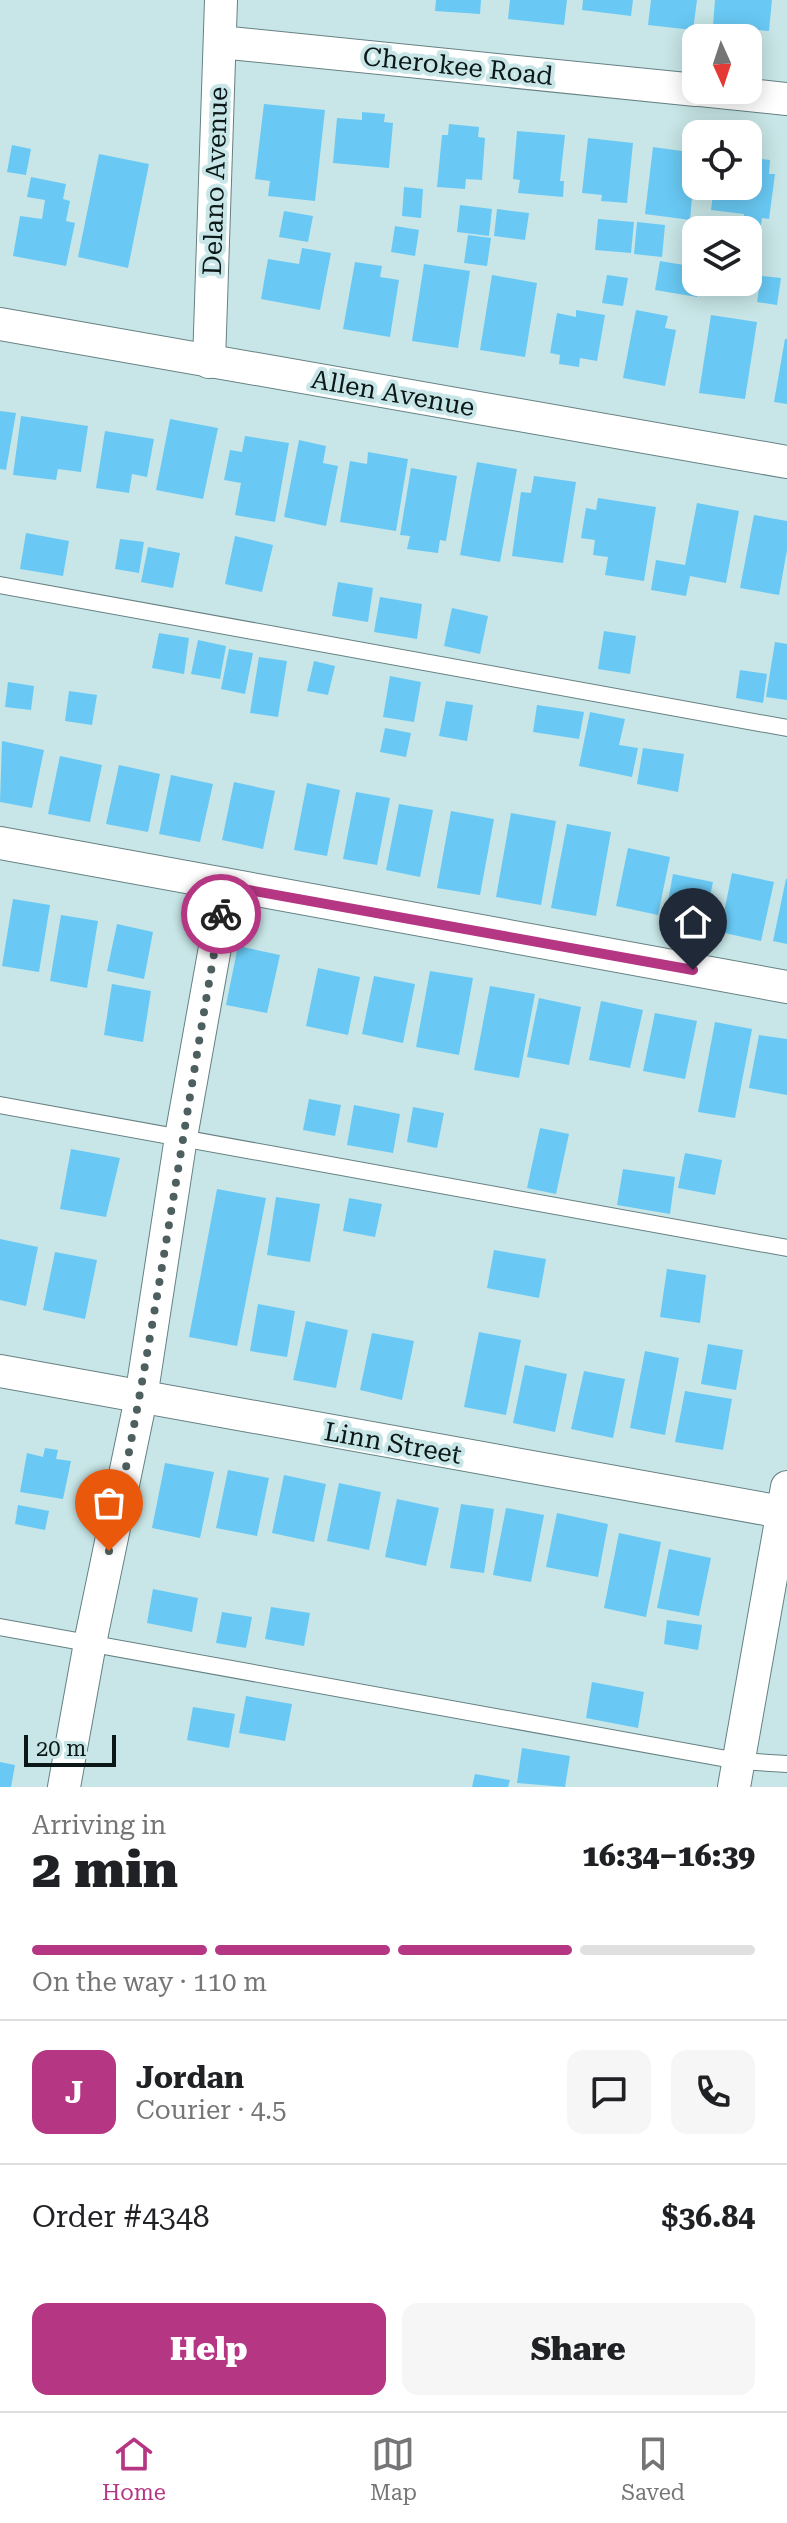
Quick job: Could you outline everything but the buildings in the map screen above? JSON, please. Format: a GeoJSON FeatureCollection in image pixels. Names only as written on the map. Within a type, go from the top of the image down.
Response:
{"type":"FeatureCollection","features":[{"type":"Feature","properties":{"kind":"street","name":"Delano Avenue"},"geometry":{"type":"LineString","coordinates":[[209,362],[221,0]]}},
{"type":"Feature","properties":{"kind":"street","name":"Cherokee Road"},"geometry":{"type":"LineString","coordinates":[[220,42],[682,88]]}},
{"type":"Feature","properties":{"kind":"street","name":"Cherokee Road"},"geometry":{"type":"LineString","coordinates":[[762,96],[787,99]]}},
{"type":"Feature","properties":{"kind":"street","name":"Allen Avenue"},"geometry":{"type":"LineString","coordinates":[[0,324],[787,462]]}},
{"type":"Feature","properties":{"kind":"street"},"geometry":{"type":"LineString","coordinates":[[0,843],[787,987]]}},
{"type":"Feature","properties":{"kind":"street"},"geometry":{"type":"LineString","coordinates":[[64,1787],[90,1643],[141,1398],[181,1137],[226,886]]}},
{"type":"Feature","properties":{"kind":"street","name":"Linn Street"},"geometry":{"type":"LineString","coordinates":[[0,1371],[141,1398],[786,1504]]}},
{"type":"Feature","properties":{"kind":"street"},"geometry":{"type":"LineString","coordinates":[[736,1774],[786,1504]]}},
{"type":"Feature","properties":{"kind":"lane"},"geometry":{"type":"LineString","coordinates":[[0,585],[787,728]]}},
{"type":"Feature","properties":{"kind":"lane"},"geometry":{"type":"LineString","coordinates":[[0,1105],[787,1248]]}},
{"type":"Feature","properties":{"kind":"lane"},"geometry":{"type":"LineString","coordinates":[[0,1627],[736,1774],[787,1764]]}},
{"type":"Feature","properties":{"kind":"way so far"},"geometry":{"type":"LineString","coordinates":[[109,1551],[141,1398],[181,1137],[221,914]]}},
{"type":"Feature","properties":{"kind":"route"},"geometry":{"type":"LineString","coordinates":[[221,914],[226,886],[693,970]]}}]}
